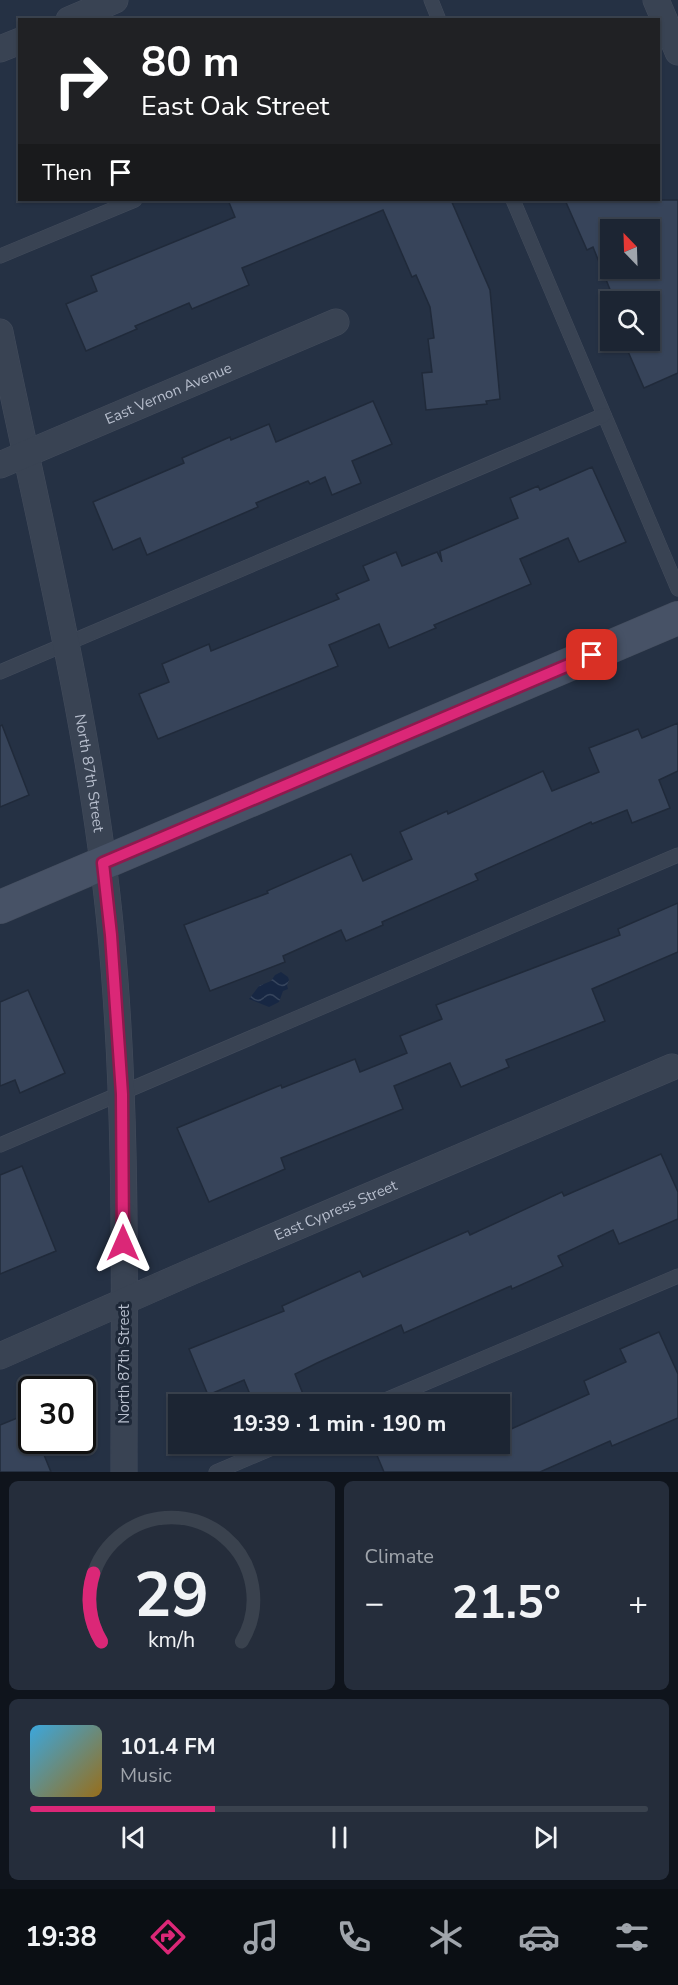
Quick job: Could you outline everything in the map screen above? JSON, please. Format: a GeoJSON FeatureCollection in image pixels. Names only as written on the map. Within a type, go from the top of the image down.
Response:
{"type":"FeatureCollection","features":[{"type":"Feature","properties":{"kind":"street"},"geometry":{"type":"LineString","coordinates":[[74,18],[115,0]]}},
{"type":"Feature","properties":{"kind":"street"},"geometry":{"type":"LineString","coordinates":[[656,0],[678,52]]}},
{"type":"Feature","properties":{"kind":"street"},"geometry":{"type":"LineString","coordinates":[[0,49],[18,42]]}},
{"type":"Feature","properties":{"kind":"street","name":"East Vernon Avenue"},"geometry":{"type":"LineString","coordinates":[[0,465],[336,322]]}},
{"type":"Feature","properties":{"kind":"street","name":"North 87th Street"},"geometry":{"type":"LineString","coordinates":[[0,332],[85,735],[111,935],[122,1094],[124,1472]]}},
{"type":"Feature","properties":{"kind":"street"},"geometry":{"type":"LineString","coordinates":[[0,907],[678,618]]}},
{"type":"Feature","properties":{"kind":"street","name":"East Cypress Street"},"geometry":{"type":"LineString","coordinates":[[0,1356],[672,1067]]}},
{"type":"Feature","properties":{"kind":"lane"},"geometry":{"type":"LineString","coordinates":[[431,0],[438,18]]}},
{"type":"Feature","properties":{"kind":"lane"},"geometry":{"type":"LineString","coordinates":[[0,256],[133,201]]}},
{"type":"Feature","properties":{"kind":"lane"},"geometry":{"type":"LineString","coordinates":[[513,201],[678,589]]}},
{"type":"Feature","properties":{"kind":"lane"},"geometry":{"type":"LineString","coordinates":[[0,672],[604,415]]}},
{"type":"Feature","properties":{"kind":"lane"},"geometry":{"type":"LineString","coordinates":[[0,1145],[678,855]]}},
{"type":"Feature","properties":{"kind":"lane"},"geometry":{"type":"LineString","coordinates":[[400,1394],[678,1276]]}},
{"type":"Feature","properties":{"kind":"lane"},"geometry":{"type":"LineString","coordinates":[[216,1472],[258,1454]]}},
{"type":"Feature","properties":{"kind":"water"},"geometry":{"type":"Polygon","coordinates":[[[281,972],[289,980],[288,989],[283,991],[279,1002],[269,1007],[249,999],[259,986],[271,981],[281,972]]]}},
{"type":"Feature","properties":{"kind":"building"},"geometry":{"type":"Polygon","coordinates":[[[678,200],[678,373],[644,388],[628,351],[660,351],[660,291],[611,291],[606,279],[660,279],[660,219],[600,219],[600,264],[593,247],[587,250],[565,201],[678,200]]]}},
{"type":"Feature","properties":{"kind":"building"},"geometry":{"type":"Polygon","coordinates":[[[228,201],[451,201],[490,290],[500,399],[486,401],[487,404],[426,410],[422,373],[432,372],[428,339],[434,338],[430,307],[416,275],[412,277],[383,210],[242,268],[249,285],[192,309],[189,303],[135,326],[137,329],[86,351],[66,304],[97,291],[91,276],[235,217],[228,201]]]}},
{"type":"Feature","properties":{"kind":"building"},"geometry":{"type":"Polygon","coordinates":[[[373,401],[392,444],[352,461],[361,483],[332,495],[325,477],[310,484],[308,481],[256,503],[258,507],[147,555],[140,538],[113,550],[93,502],[184,463],[182,458],[230,437],[231,440],[269,424],[276,442],[373,401]]]}},
{"type":"Feature","properties":{"kind":"building"},"geometry":{"type":"Polygon","coordinates":[[[592,467],[626,542],[579,562],[568,538],[520,559],[531,584],[434,625],[436,628],[389,648],[379,624],[329,645],[338,666],[158,739],[139,694],[169,682],[162,664],[209,644],[211,651],[339,599],[336,594],[369,580],[363,566],[396,552],[402,566],[437,552],[442,562],[440,551],[518,518],[510,498],[538,486],[540,490],[592,467]]]}},
{"type":"Feature","properties":{"kind":"building"},"geometry":{"type":"Polygon","coordinates":[[[678,723],[678,771],[659,780],[670,808],[632,823],[627,810],[592,824],[591,822],[475,874],[478,880],[382,922],[383,925],[346,941],[341,930],[283,956],[285,962],[210,991],[184,925],[268,893],[267,891],[351,854],[363,881],[412,859],[400,832],[447,811],[448,814],[543,771],[552,791],[599,772],[589,748],[638,729],[642,738],[678,723]]]}},
{"type":"Feature","properties":{"kind":"building"},"geometry":{"type":"Polygon","coordinates":[[[2,725],[29,795],[0,807],[0,726],[2,725]]]}},
{"type":"Feature","properties":{"kind":"building"},"geometry":{"type":"Polygon","coordinates":[[[678,903],[678,952],[592,989],[605,1021],[506,1060],[509,1067],[461,1087],[450,1063],[394,1086],[403,1109],[281,1158],[285,1169],[209,1202],[177,1128],[281,1085],[282,1088],[355,1059],[360,1072],[407,1053],[400,1036],[442,1019],[436,1005],[620,935],[618,929],[678,903]]]}},
{"type":"Feature","properties":{"kind":"building"},"geometry":{"type":"Polygon","coordinates":[[[28,990],[65,1073],[20,1093],[15,1080],[0,1086],[0,1002],[28,990]]]}},
{"type":"Feature","properties":{"kind":"building"},"geometry":{"type":"Polygon","coordinates":[[[661,1154],[678,1192],[678,1219],[619,1244],[613,1230],[558,1256],[563,1266],[512,1289],[511,1286],[404,1333],[401,1325],[317,1363],[295,1374],[303,1394],[250,1394],[244,1380],[208,1394],[189,1349],[284,1311],[282,1306],[360,1271],[363,1277],[468,1231],[470,1235],[562,1192],[564,1196],[661,1154]]]}},
{"type":"Feature","properties":{"kind":"building"},"geometry":{"type":"Polygon","coordinates":[[[22,1166],[56,1251],[0,1274],[0,1175],[22,1166]]]}},
{"type":"Feature","properties":{"kind":"building"},"geometry":{"type":"Polygon","coordinates":[[[659,1332],[678,1374],[678,1418],[612,1446],[610,1441],[540,1472],[384,1472],[376,1454],[510,1454],[510,1430],[589,1394],[584,1381],[626,1362],[620,1349],[659,1332]]]}},
{"type":"Feature","properties":{"kind":"building"},"geometry":{"type":"Polygon","coordinates":[[[18,1418],[18,1454],[44,1454],[51,1472],[0,1472],[0,1425],[18,1418]]]}},
{"type":"Feature","properties":{"kind":"route"},"geometry":{"type":"LineString","coordinates":[[123,1243],[122,1094],[118,1019],[103,863],[592,655]]}}]}
